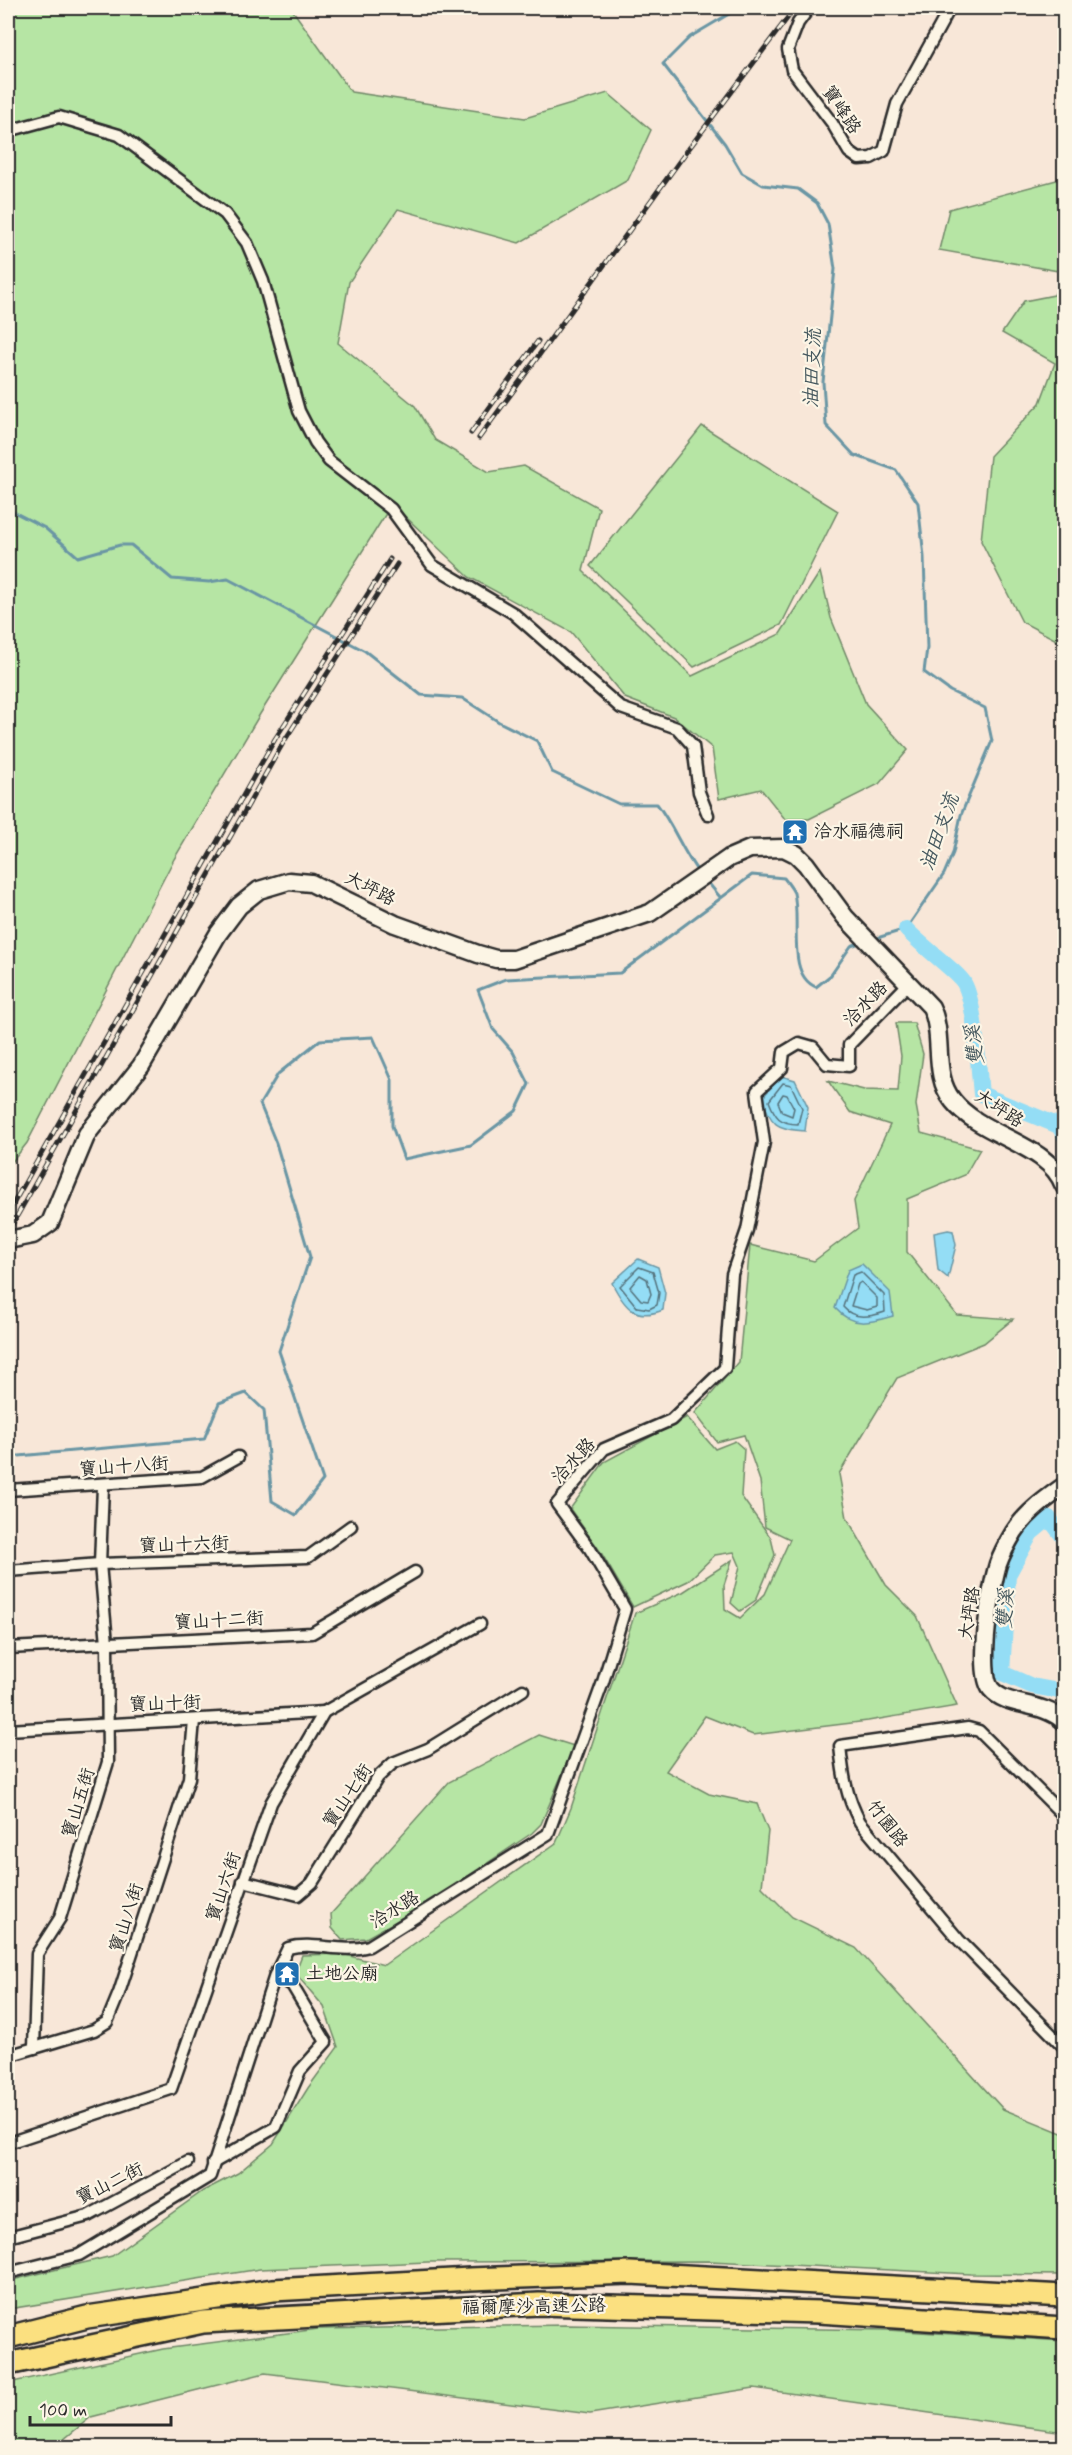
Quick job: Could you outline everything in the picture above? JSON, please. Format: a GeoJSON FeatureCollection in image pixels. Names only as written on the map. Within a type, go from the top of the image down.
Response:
{"type":"FeatureCollection","features":[{"type":"Feature","properties":{"kind":"highway","name":"福爾摩沙高速公路"},"geometry":{"type":"LineString","coordinates":[[8,2337],[87,2317],[273,2290],[470,2279],[630,2273],[1041,2295],[1065,2294]]}},
{"type":"Feature","properties":{"kind":"highway","name":"福爾摩沙高速公路"},"geometry":{"type":"LineString","coordinates":[[8,2364],[203,2322],[539,2304],[819,2312],[1065,2328]]}},
{"type":"Feature","properties":{"kind":"street","name":"寶峰路"},"geometry":{"type":"LineString","coordinates":[[809,8],[798,23],[788,49],[792,70],[832,123],[849,152],[859,159],[871,158],[884,151],[897,104],[950,8]]}},
{"type":"Feature","properties":{"kind":"street"},"geometry":{"type":"LineString","coordinates":[[8,131],[59,117],[119,135],[225,214],[247,243],[263,281],[299,411],[329,461],[391,509],[432,565],[513,613],[621,708],[677,728],[693,746],[699,792],[708,815]]}},
{"type":"Feature","properties":{"kind":"street","name":"大坪路"},"geometry":{"type":"LineString","coordinates":[[8,1240],[33,1235],[50,1223],[87,1134],[141,1066],[218,934],[239,906],[259,890],[289,881],[311,883],[395,924],[478,954],[506,959],[633,920],[664,904],[729,858],[750,849],[784,848],[796,854],[806,864],[845,917],[884,959],[910,982],[935,1016],[941,1073],[948,1094],[954,1103],[987,1129],[1050,1162],[1064,1180]]}},
{"type":"Feature","properties":{"kind":"street","name":"洽水路"},"geometry":{"type":"LineString","coordinates":[[8,2273],[79,2256],[210,2176],[275,1975],[288,1948],[303,1945],[353,1951],[369,1946],[548,1834],[603,1682],[625,1608],[590,1549],[557,1504],[604,1449],[671,1420],[724,1368],[732,1274],[747,1230],[764,1142],[757,1091],[782,1068],[784,1052],[799,1043],[813,1047],[827,1064],[849,1066],[849,1045],[910,982]]}},
{"type":"Feature","properties":{"kind":"street","name":"寶山十八街"},"geometry":{"type":"LineString","coordinates":[[8,1490],[103,1486],[202,1477],[238,1457]]}},
{"type":"Feature","properties":{"kind":"street","name":"寶山五街"},"geometry":{"type":"LineString","coordinates":[[34,2048],[37,1954],[60,1918],[108,1762],[107,1642],[100,1564],[103,1486]]}},
{"type":"Feature","properties":{"kind":"street","name":"大坪路"},"geometry":{"type":"LineString","coordinates":[[1065,1486],[1032,1510],[1007,1544],[998,1565],[983,1656],[989,1686],[996,1695],[1015,1702],[1048,1709],[1065,1721]]}},
{"type":"Feature","properties":{"kind":"street","name":"寶山十六街"},"geometry":{"type":"LineString","coordinates":[[9,1571],[100,1564],[308,1557],[351,1526]]}},
{"type":"Feature","properties":{"kind":"street","name":"寶山十二街"},"geometry":{"type":"LineString","coordinates":[[8,1648],[312,1633],[415,1572]]}},
{"type":"Feature","properties":{"kind":"street"},"geometry":{"type":"LineString","coordinates":[[324,1712],[480,1624]]}},
{"type":"Feature","properties":{"kind":"street","name":"寶山七街"},"geometry":{"type":"LineString","coordinates":[[243,1881],[298,1895],[312,1883],[378,1777],[393,1763],[428,1749],[523,1690]]}},
{"type":"Feature","properties":{"kind":"street","name":"寶山十街"},"geometry":{"type":"LineString","coordinates":[[8,1730],[324,1712]]}},
{"type":"Feature","properties":{"kind":"street","name":"寶山六街"},"geometry":{"type":"LineString","coordinates":[[8,2143],[171,2089],[271,1803],[324,1712]]}},
{"type":"Feature","properties":{"kind":"street","name":"寶山八街"},"geometry":{"type":"LineString","coordinates":[[8,2056],[94,2030],[107,2022],[119,1994],[189,1778],[194,1720]]}},
{"type":"Feature","properties":{"kind":"street","name":"竹園路"},"geometry":{"type":"LineString","coordinates":[[1065,1816],[979,1731],[968,1728],[840,1746],[844,1784],[860,1822],[959,1940],[1065,2047]]}},
{"type":"Feature","properties":{"kind":"street","name":"洽水路"},"geometry":{"type":"LineString","coordinates":[[213,2163],[276,2127],[300,2071],[326,2042],[292,1985],[275,1975]]}},
{"type":"Feature","properties":{"kind":"street","name":"寶山二街"},"geometry":{"type":"LineString","coordinates":[[8,2237],[88,2216],[188,2162]]}},
{"type":"Feature","properties":{"kind":"green space"},"geometry":{"type":"Polygon","coordinates":[[[8,8],[291,8],[351,92],[525,118],[608,93],[651,130],[628,180],[519,243],[398,209],[349,282],[338,343],[415,406],[435,440],[489,472],[524,466],[599,508],[583,571],[692,676],[780,634],[820,572],[831,618],[866,704],[908,750],[879,784],[809,819],[785,819],[761,789],[719,799],[712,748],[674,717],[625,698],[571,632],[469,577],[392,504],[260,714],[174,859],[27,1143],[8,1167],[8,8]]]}},
{"type":"Feature","properties":{"kind":"green space"},"geometry":{"type":"Polygon","coordinates":[[[1064,178],[1064,272],[939,250],[949,209],[1064,178]]]}},
{"type":"Feature","properties":{"kind":"green space"},"geometry":{"type":"Polygon","coordinates":[[[1064,274],[1064,644],[1022,622],[981,541],[990,456],[1040,403],[1055,363],[1002,333],[1024,301],[1054,295],[1064,274]]]}},
{"type":"Feature","properties":{"kind":"green space"},"geometry":{"type":"Polygon","coordinates":[[[702,426],[838,511],[781,625],[694,667],[590,566],[702,426]]]}},
{"type":"Feature","properties":{"kind":"green space"},"geometry":{"type":"Polygon","coordinates":[[[896,1023],[914,1023],[923,1054],[916,1105],[921,1133],[980,1149],[965,1175],[907,1199],[907,1252],[957,1315],[1013,1319],[984,1343],[897,1378],[839,1474],[847,1518],[886,1585],[917,1616],[957,1706],[868,1721],[753,1735],[705,1716],[666,1771],[709,1794],[757,1804],[768,1831],[762,1887],[792,1917],[856,1948],[1003,2109],[1064,2134],[1064,2275],[970,2274],[710,2261],[428,2262],[260,2269],[8,2309],[8,2281],[112,2256],[203,2191],[238,2173],[273,2144],[308,2088],[338,2047],[324,2007],[295,1973],[302,1955],[342,1954],[384,1965],[556,1843],[571,1808],[635,1613],[683,1592],[732,1560],[724,1585],[725,1609],[740,1618],[765,1594],[790,1539],[765,1527],[760,1481],[744,1435],[717,1442],[695,1413],[739,1362],[750,1245],[814,1261],[858,1228],[854,1201],[890,1125],[850,1112],[828,1081],[864,1090],[898,1091],[901,1056],[896,1023]]]}},
{"type":"Feature","properties":{"kind":"green space"},"geometry":{"type":"Polygon","coordinates":[[[687,1417],[715,1449],[735,1441],[744,1449],[741,1496],[771,1538],[775,1555],[756,1600],[740,1611],[731,1603],[740,1566],[734,1552],[715,1555],[688,1581],[633,1607],[600,1551],[570,1509],[604,1462],[687,1417]]]}},
{"type":"Feature","properties":{"kind":"green space"},"geometry":{"type":"Polygon","coordinates":[[[539,1735],[574,1746],[541,1824],[532,1833],[425,1905],[366,1938],[342,1940],[332,1928],[331,1914],[449,1782],[539,1735]]]}},
{"type":"Feature","properties":{"kind":"green space"},"geometry":{"type":"Polygon","coordinates":[[[566,2325],[887,2330],[1064,2341],[1064,2432],[754,2388],[590,2414],[265,2373],[91,2417],[58,2444],[48,2447],[8,2447],[8,2383],[163,2349],[318,2329],[566,2325]]]}},
{"type":"Feature","properties":{"kind":"water"},"geometry":{"type":"Polygon","coordinates":[[[781,1076],[795,1080],[808,1107],[805,1131],[787,1129],[776,1124],[765,1107],[762,1098],[781,1076]]]}},
{"type":"Feature","properties":{"kind":"water"},"geometry":{"type":"Polygon","coordinates":[[[953,1231],[956,1245],[948,1278],[938,1270],[934,1233],[953,1231]]]}},
{"type":"Feature","properties":{"kind":"water"},"geometry":{"type":"Polygon","coordinates":[[[638,1259],[658,1267],[665,1293],[663,1310],[645,1314],[632,1310],[626,1305],[612,1283],[638,1259]]]}},
{"type":"Feature","properties":{"kind":"water"},"geometry":{"type":"Polygon","coordinates":[[[862,1264],[890,1292],[893,1316],[862,1322],[848,1319],[835,1308],[848,1270],[862,1264]]]}},
{"type":"Feature","properties":{"kind":"waterway","name":"油田支流"},"geometry":{"type":"LineString","coordinates":[[739,8],[690,37],[663,64],[725,144],[742,173],[763,185],[798,189],[817,203],[828,224],[835,269],[823,382],[826,425],[854,455],[896,470],[918,503],[924,557],[927,648],[924,672],[950,691],[985,708],[992,741],[961,815],[953,853],[944,874],[906,929],[874,939]]}},
{"type":"Feature","properties":{"kind":"waterway"},"geometry":{"type":"LineString","coordinates":[[8,509],[45,528],[78,557],[120,545],[131,545],[172,579],[209,582],[228,579],[365,651],[421,695],[462,698],[499,722],[537,741],[552,772],[619,804],[657,804],[699,873]]}},
{"type":"Feature","properties":{"kind":"waterway"},"geometry":{"type":"LineString","coordinates":[[8,1457],[204,1439],[219,1403],[246,1393],[264,1410],[272,1501],[296,1515],[323,1480],[279,1351],[310,1257],[276,1143],[260,1104],[278,1074],[320,1040],[373,1037],[392,1080],[392,1126],[404,1159],[471,1145],[516,1111],[529,1084],[513,1052],[493,1029],[478,990],[506,979],[620,973],[752,875],[784,878],[792,889],[796,905],[798,959],[807,981],[816,987],[831,975],[851,946],[862,942]]}},
{"type":"Feature","properties":{"kind":"waterway"},"geometry":{"type":"LineString","coordinates":[[706,880],[720,897]]}},
{"type":"Feature","properties":{"kind":"waterway","name":"雙溪"},"geometry":{"type":"LineString","coordinates":[[906,929],[955,972],[964,983],[974,1021],[981,1094],[1059,1126],[1064,1135]]}},
{"type":"Feature","properties":{"kind":"waterway","name":"雙溪"},"geometry":{"type":"LineString","coordinates":[[1064,1538],[1049,1518],[1031,1533],[1008,1575],[1002,1673],[1032,1686],[1064,1692]]}},
{"type":"Feature","properties":{"kind":"railway"},"geometry":{"type":"LineString","coordinates":[[479,438],[681,159],[795,8]]}},
{"type":"Feature","properties":{"kind":"railway"},"geometry":{"type":"LineString","coordinates":[[471,433],[538,341]]}},
{"type":"Feature","properties":{"kind":"railway"},"geometry":{"type":"LineString","coordinates":[[8,1213],[275,739],[390,559]]}},
{"type":"Feature","properties":{"kind":"railway"},"geometry":{"type":"LineString","coordinates":[[8,1232],[283,743],[397,564]]}},
{"type":"Feature","properties":{"kind":"place","name":"洽水福德祠"},"geometry":{"type":"Point","coordinates":[795,832]}},
{"type":"Feature","properties":{"kind":"place","name":"土地公廟"},"geometry":{"type":"Point","coordinates":[287,1974]}}]}
